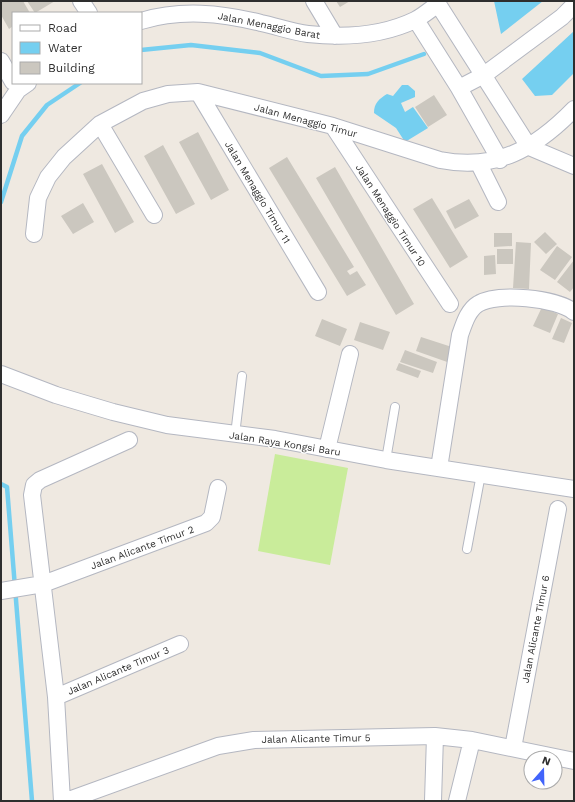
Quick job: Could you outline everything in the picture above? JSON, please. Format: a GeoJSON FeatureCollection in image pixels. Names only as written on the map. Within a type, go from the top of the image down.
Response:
{"type":"FeatureCollection","features":[{"type":"Feature","properties":{"kind":"street"},"geometry":{"type":"LineString","coordinates":[[81,1],[88,12]]}},
{"type":"Feature","properties":{"kind":"street"},"geometry":{"type":"LineString","coordinates":[[314,1],[335,36]]}},
{"type":"Feature","properties":{"kind":"street"},"geometry":{"type":"LineString","coordinates":[[437,3],[529,147],[574,166]]}},
{"type":"Feature","properties":{"kind":"street","name":"Jalan Menaggio Barat"},"geometry":{"type":"LineString","coordinates":[[142,21],[196,6],[307,34],[335,36],[375,34],[416,20],[437,3]]}},
{"type":"Feature","properties":{"kind":"street"},"geometry":{"type":"LineString","coordinates":[[459,88],[484,75],[562,17],[574,5]]}},
{"type":"Feature","properties":{"kind":"street"},"geometry":{"type":"LineString","coordinates":[[416,20],[459,88],[500,160]]}},
{"type":"Feature","properties":{"kind":"street"},"geometry":{"type":"LineString","coordinates":[[1,61],[12,77]]}},
{"type":"Feature","properties":{"kind":"street"},"geometry":{"type":"LineString","coordinates":[[1,115],[18,85]]}},
{"type":"Feature","properties":{"kind":"street","name":"Jalan Menaggio Timur"},"geometry":{"type":"LineString","coordinates":[[34,234],[38,198],[48,176],[64,157],[100,124],[143,100],[168,94],[198,92],[333,126],[457,164],[479,164],[500,160],[529,147],[556,128],[574,109]]}},
{"type":"Feature","properties":{"kind":"street","name":"Jalan Menaggio Timur 11"},"geometry":{"type":"LineString","coordinates":[[198,92],[318,292]]}},
{"type":"Feature","properties":{"kind":"street"},"geometry":{"type":"LineString","coordinates":[[100,124],[154,215]]}},
{"type":"Feature","properties":{"kind":"street","name":"Jalan Menaggio Timur 10"},"geometry":{"type":"LineString","coordinates":[[333,126],[450,304]]}},
{"type":"Feature","properties":{"kind":"street"},"geometry":{"type":"LineString","coordinates":[[479,164],[498,202]]}},
{"type":"Feature","properties":{"kind":"street"},"geometry":{"type":"LineString","coordinates":[[439,468],[460,335],[474,306],[485,300],[521,298],[547,300],[559,303],[574,312]]}},
{"type":"Feature","properties":{"kind":"street"},"geometry":{"type":"LineString","coordinates":[[327,449],[350,354]]}},
{"type":"Feature","properties":{"kind":"street","name":"Jalan Raya Kongsi Baru"},"geometry":{"type":"LineString","coordinates":[[1,374],[56,395],[113,412],[167,425],[275,439],[386,460],[574,489]]}},
{"type":"Feature","properties":{"kind":"street"},"geometry":{"type":"LineString","coordinates":[[62,801],[56,696],[39,584],[32,495],[34,485],[40,480],[128,441]]}},
{"type":"Feature","properties":{"kind":"street","name":"Jalan Alicante Timur 2"},"geometry":{"type":"LineString","coordinates":[[1,591],[39,584],[206,523],[212,517],[218,488]]}},
{"type":"Feature","properties":{"kind":"street","name":"Jalan Alicante Timur 6"},"geometry":{"type":"LineString","coordinates":[[513,748],[558,509]]}},
{"type":"Feature","properties":{"kind":"street","name":"Jalan Alicante Timur 3"},"geometry":{"type":"LineString","coordinates":[[56,696],[180,644]]}},
{"type":"Feature","properties":{"kind":"street"},"geometry":{"type":"LineString","coordinates":[[433,801],[435,736]]}},
{"type":"Feature","properties":{"kind":"street","name":"Jalan Alicante Timur 5"},"geometry":{"type":"LineString","coordinates":[[66,801],[218,746],[254,740],[435,736],[472,740],[574,761]]}},
{"type":"Feature","properties":{"kind":"street"},"geometry":{"type":"LineString","coordinates":[[457,801],[472,740]]}},
{"type":"Feature","properties":{"kind":"lane"},"geometry":{"type":"LineString","coordinates":[[235,435],[242,376]]}},
{"type":"Feature","properties":{"kind":"lane"},"geometry":{"type":"LineString","coordinates":[[386,460],[395,407]]}},
{"type":"Feature","properties":{"kind":"lane"},"geometry":{"type":"LineString","coordinates":[[467,549],[481,474]]}},
{"type":"Feature","properties":{"kind":"green space"},"geometry":{"type":"Polygon","coordinates":[[[275,454],[348,468],[330,565],[258,551],[275,454]]]}},
{"type":"Feature","properties":{"kind":"water"},"geometry":{"type":"Polygon","coordinates":[[[494,1],[543,1],[501,34],[494,1]]]}},
{"type":"Feature","properties":{"kind":"water"},"geometry":{"type":"Polygon","coordinates":[[[574,31],[574,73],[552,95],[535,96],[522,79],[574,31]]]}},
{"type":"Feature","properties":{"kind":"water"},"geometry":{"type":"Polygon","coordinates":[[[402,85],[408,85],[415,91],[415,97],[401,103],[405,112],[413,107],[428,128],[405,142],[396,128],[374,113],[376,104],[379,100],[387,94],[393,96],[402,85]]]}},
{"type":"Feature","properties":{"kind":"building"},"geometry":{"type":"Polygon","coordinates":[[[1,1],[23,1],[29,12],[12,12],[12,27],[9,29],[1,15],[1,1]]]}},
{"type":"Feature","properties":{"kind":"building"},"geometry":{"type":"Polygon","coordinates":[[[27,1],[55,1],[37,12],[34,12],[27,1]]]}},
{"type":"Feature","properties":{"kind":"building"},"geometry":{"type":"Polygon","coordinates":[[[336,1],[350,1],[340,7],[336,1]]]}},
{"type":"Feature","properties":{"kind":"building"},"geometry":{"type":"Polygon","coordinates":[[[434,95],[447,115],[428,127],[415,107],[434,95]]]}},
{"type":"Feature","properties":{"kind":"building"},"geometry":{"type":"Polygon","coordinates":[[[198,132],[229,190],[211,200],[179,142],[198,132]]]}},
{"type":"Feature","properties":{"kind":"building"},"geometry":{"type":"Polygon","coordinates":[[[163,145],[195,204],[176,214],[144,156],[163,145]]]}},
{"type":"Feature","properties":{"kind":"building"},"geometry":{"type":"Polygon","coordinates":[[[287,157],[354,267],[347,271],[350,275],[357,271],[366,285],[347,296],[269,168],[287,157]]]}},
{"type":"Feature","properties":{"kind":"building"},"geometry":{"type":"Polygon","coordinates":[[[102,164],[134,222],[115,233],[83,174],[102,164]]]}},
{"type":"Feature","properties":{"kind":"building"},"geometry":{"type":"Polygon","coordinates":[[[335,167],[414,304],[396,315],[316,178],[335,167]]]}},
{"type":"Feature","properties":{"kind":"building"},"geometry":{"type":"Polygon","coordinates":[[[432,198],[468,257],[450,268],[413,209],[432,198]]]}},
{"type":"Feature","properties":{"kind":"building"},"geometry":{"type":"Polygon","coordinates":[[[469,199],[479,216],[455,229],[446,211],[469,199]]]}},
{"type":"Feature","properties":{"kind":"building"},"geometry":{"type":"Polygon","coordinates":[[[83,203],[94,222],[73,234],[61,216],[83,203]]]}},
{"type":"Feature","properties":{"kind":"building"},"geometry":{"type":"Polygon","coordinates":[[[545,232],[557,244],[546,254],[534,242],[545,232]]]}},
{"type":"Feature","properties":{"kind":"building"},"geometry":{"type":"Polygon","coordinates":[[[494,233],[512,233],[512,246],[494,247],[494,233]]]}},
{"type":"Feature","properties":{"kind":"building"},"geometry":{"type":"Polygon","coordinates":[[[516,242],[531,243],[529,289],[513,288],[516,242]]]}},
{"type":"Feature","properties":{"kind":"building"},"geometry":{"type":"Polygon","coordinates":[[[557,246],[572,257],[555,280],[540,270],[557,246]]]}},
{"type":"Feature","properties":{"kind":"building"},"geometry":{"type":"Polygon","coordinates":[[[497,249],[513,249],[513,264],[497,264],[497,249]]]}},
{"type":"Feature","properties":{"kind":"building"},"geometry":{"type":"Polygon","coordinates":[[[495,255],[496,274],[484,275],[484,256],[495,255]]]}},
{"type":"Feature","properties":{"kind":"building"},"geometry":{"type":"Polygon","coordinates":[[[574,260],[574,287],[570,292],[557,282],[574,260]]]}},
{"type":"Feature","properties":{"kind":"building"},"geometry":{"type":"Polygon","coordinates":[[[542,307],[558,314],[550,333],[533,326],[542,307]]]}},
{"type":"Feature","properties":{"kind":"building"},"geometry":{"type":"Polygon","coordinates":[[[561,318],[572,323],[564,343],[552,339],[561,318]]]}},
{"type":"Feature","properties":{"kind":"building"},"geometry":{"type":"Polygon","coordinates":[[[322,319],[347,329],[340,346],[315,336],[322,319]]]}},
{"type":"Feature","properties":{"kind":"building"},"geometry":{"type":"Polygon","coordinates":[[[360,322],[390,332],[383,350],[354,340],[360,322]]]}},
{"type":"Feature","properties":{"kind":"building"},"geometry":{"type":"Polygon","coordinates":[[[421,337],[455,348],[450,363],[416,351],[421,337]]]}},
{"type":"Feature","properties":{"kind":"building"},"geometry":{"type":"Polygon","coordinates":[[[405,350],[437,362],[433,373],[400,362],[405,350]]]}},
{"type":"Feature","properties":{"kind":"building"},"geometry":{"type":"Polygon","coordinates":[[[399,363],[421,371],[418,378],[396,370],[399,363]]]}},
{"type":"Feature","properties":{"kind":"waterway"},"geometry":{"type":"LineString","coordinates":[[142,50],[191,45],[260,53],[321,76],[368,74],[424,54]]}},
{"type":"Feature","properties":{"kind":"waterway"},"geometry":{"type":"LineString","coordinates":[[1,202],[22,136],[47,105],[78,84]]}},
{"type":"Feature","properties":{"kind":"waterway"},"geometry":{"type":"LineString","coordinates":[[1,484],[7,487],[32,801]]}}]}
